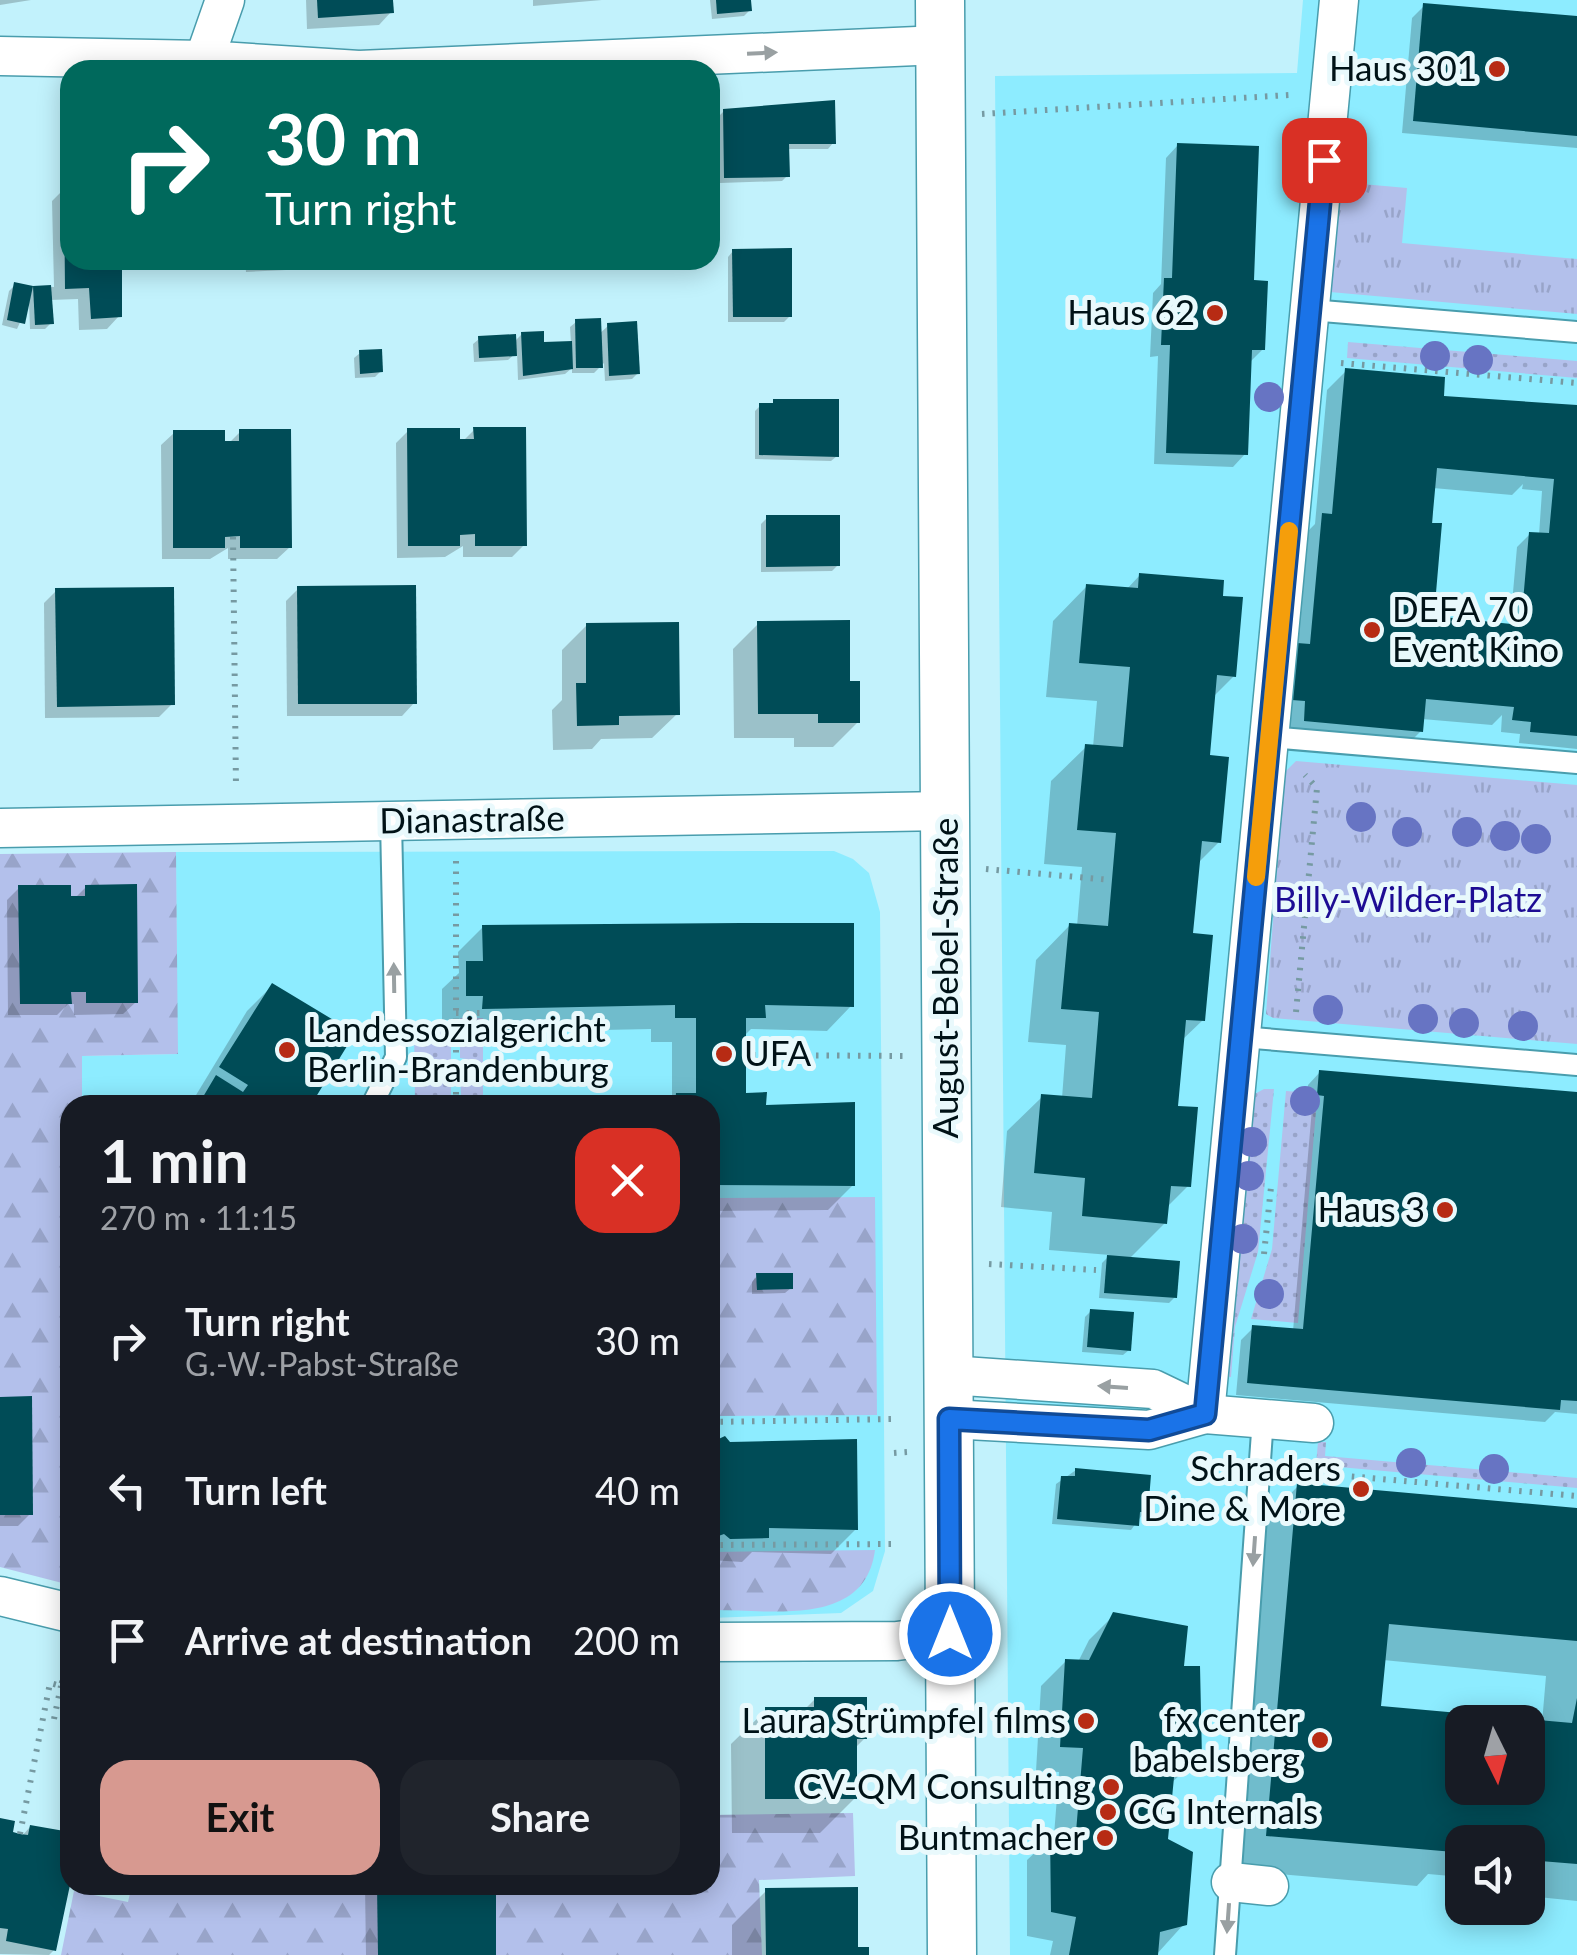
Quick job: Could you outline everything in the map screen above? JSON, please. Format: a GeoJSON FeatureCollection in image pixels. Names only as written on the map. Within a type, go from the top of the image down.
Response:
{"type":"FeatureCollection","features":[{"type":"Feature","properties":{"kind":"street"},"geometry":{"type":"LineString","coordinates":[[0,56],[204,60],[225,0]]}},
{"type":"Feature","properties":{"kind":"street"},"geometry":{"type":"LineString","coordinates":[[1205,1414],[1339,0]]}},
{"type":"Feature","properties":{"kind":"street"},"geometry":{"type":"LineString","coordinates":[[493,60],[940,23]]}},
{"type":"Feature","properties":{"kind":"street","name":"August-Bebel-Straße"},"geometry":{"type":"LineString","coordinates":[[940,23],[952,1955]]}},
{"type":"Feature","properties":{"kind":"street","name":"Dianastraße"},"geometry":{"type":"LineString","coordinates":[[0,828],[945,812]]}},
{"type":"Feature","properties":{"kind":"street"},"geometry":{"type":"LineString","coordinates":[[949,1397],[1149,1430],[1205,1414],[1314,1422]]}},
{"type":"Feature","properties":{"kind":"street"},"geometry":{"type":"LineString","coordinates":[[0,1596],[60,1610]]}},
{"type":"Feature","properties":{"kind":"street"},"geometry":{"type":"LineString","coordinates":[[720,1642],[897,1642],[950,1634]]}},
{"type":"Feature","properties":{"kind":"street"},"geometry":{"type":"LineString","coordinates":[[1231,1882],[1269,1886]]}},
{"type":"Feature","properties":{"kind":"lane"},"geometry":{"type":"LineString","coordinates":[[1310,310],[1577,332]]}},
{"type":"Feature","properties":{"kind":"lane"},"geometry":{"type":"LineString","coordinates":[[1269,737],[1577,762]]}},
{"type":"Feature","properties":{"kind":"lane"},"geometry":{"type":"LineString","coordinates":[[377,1095],[396,1057],[391,821]]}},
{"type":"Feature","properties":{"kind":"lane"},"geometry":{"type":"LineString","coordinates":[[1241,1037],[1577,1065]]}},
{"type":"Feature","properties":{"kind":"lane"},"geometry":{"type":"LineString","coordinates":[[1225,1955],[1263,1418]]}},
{"type":"Feature","properties":{"kind":"path"},"geometry":{"type":"LineString","coordinates":[[996,113],[1330,92]]}},
{"type":"Feature","properties":{"kind":"path"},"geometry":{"type":"LineString","coordinates":[[1305,360],[1577,383]]}},
{"type":"Feature","properties":{"kind":"path"},"geometry":{"type":"LineString","coordinates":[[233,537],[236,824]]}},
{"type":"Feature","properties":{"kind":"path"},"geometry":{"type":"LineString","coordinates":[[1269,737],[1317,788],[1297,1012],[1284,1041]]}},
{"type":"Feature","properties":{"kind":"path"},"geometry":{"type":"LineString","coordinates":[[945,865],[1112,880]]}},
{"type":"Feature","properties":{"kind":"path"},"geometry":{"type":"LineString","coordinates":[[456,900],[456,1095]]}},
{"type":"Feature","properties":{"kind":"path"},"geometry":{"type":"LineString","coordinates":[[456,1013],[483,1013]]}},
{"type":"Feature","properties":{"kind":"path"},"geometry":{"type":"LineString","coordinates":[[753,1055],[947,1056]]}},
{"type":"Feature","properties":{"kind":"path"},"geometry":{"type":"LineString","coordinates":[[948,1261],[1096,1270]]}},
{"type":"Feature","properties":{"kind":"path"},"geometry":{"type":"LineString","coordinates":[[722,1435],[723,1422],[894,1419]]}},
{"type":"Feature","properties":{"kind":"path"},"geometry":{"type":"LineString","coordinates":[[720,1546],[896,1544]]}},
{"type":"Feature","properties":{"kind":"path"},"geometry":{"type":"LineString","coordinates":[[20,1834],[50,1683],[60,1686]]}},
{"type":"Feature","properties":{"kind":"path"},"geometry":{"type":"LineString","coordinates":[[54,1719],[60,1691]]}},
{"type":"Feature","properties":{"kind":"shaded area"},"geometry":{"type":"Polygon","coordinates":[[[1303,0],[1577,0],[1577,1955],[1010,1955],[995,76],[1297,73],[1303,0]]]}},
{"type":"Feature","properties":{"kind":"shaded area"},"geometry":{"type":"Polygon","coordinates":[[[834,851],[853,859],[869,873],[880,912],[885,1551],[873,1591],[841,1613],[720,1618],[720,1095],[82,1095],[82,1056],[177,1054],[176,852],[834,851]]]}},
{"type":"Feature","properties":{"kind":"green space"},"geometry":{"type":"Polygon","coordinates":[[[1340,182],[1407,188],[1402,243],[1577,259],[1577,314],[1330,292],[1340,182]]]}},
{"type":"Feature","properties":{"kind":"green space"},"geometry":{"type":"Polygon","coordinates":[[[1348,342],[1577,361],[1577,378],[1347,358],[1348,342]]]}},
{"type":"Feature","properties":{"kind":"green space","name":"Billy-Wilder-Platz"},"geometry":{"type":"Polygon","coordinates":[[[1296,761],[1577,785],[1577,1044],[1273,1018],[1266,1014],[1284,773],[1296,761]]]}},
{"type":"Feature","properties":{"kind":"green space"},"geometry":{"type":"Polygon","coordinates":[[[176,852],[178,1054],[82,1056],[82,1095],[60,1095],[60,1582],[0,1567],[0,854],[176,852]]]}},
{"type":"Feature","properties":{"kind":"green space"},"geometry":{"type":"Polygon","coordinates":[[[460,1018],[483,1018],[483,1095],[461,1095],[460,1073],[466,1071],[466,1059],[460,1058],[460,1018]]]}},
{"type":"Feature","properties":{"kind":"green space"},"geometry":{"type":"Polygon","coordinates":[[[414,1025],[451,1025],[451,1095],[415,1095],[414,1025]]]}},
{"type":"Feature","properties":{"kind":"green space"},"geometry":{"type":"Polygon","coordinates":[[[1264,1089],[1274,1089],[1258,1252],[1235,1327],[1231,1377],[1217,1376],[1247,1098],[1264,1089]]]}},
{"type":"Feature","properties":{"kind":"green space"},"geometry":{"type":"Polygon","coordinates":[[[1286,1091],[1315,1093],[1317,1099],[1298,1323],[1251,1319],[1272,1249],[1286,1091]]]}},
{"type":"Feature","properties":{"kind":"green space"},"geometry":{"type":"Polygon","coordinates":[[[875,1197],[877,1415],[720,1416],[720,1198],[875,1197]]]}},
{"type":"Feature","properties":{"kind":"green space"},"geometry":{"type":"Polygon","coordinates":[[[1318,1442],[1326,1442],[1325,1456],[1577,1478],[1577,1488],[1316,1465],[1318,1442]]]}},
{"type":"Feature","properties":{"kind":"green space"},"geometry":{"type":"Polygon","coordinates":[[[875,1550],[867,1575],[853,1593],[834,1603],[785,1611],[720,1610],[720,1552],[875,1550]]]}},
{"type":"Feature","properties":{"kind":"green space"},"geometry":{"type":"Polygon","coordinates":[[[853,1813],[855,1876],[759,1880],[762,1955],[61,1955],[73,1895],[128,1902],[130,1895],[720,1895],[720,1815],[853,1813]]]}},
{"type":"Feature","properties":{"kind":"building"},"geometry":{"type":"Polygon","coordinates":[[[317,0],[393,0],[394,13],[318,18],[317,0]]]}},
{"type":"Feature","properties":{"kind":"building"},"geometry":{"type":"Polygon","coordinates":[[[716,0],[751,0],[752,11],[717,14],[716,0]]]}},
{"type":"Feature","properties":{"kind":"building","name":"Haus 301"},"geometry":{"type":"Polygon","coordinates":[[[1423,3],[1577,16],[1577,136],[1413,121],[1423,3]]]}},
{"type":"Feature","properties":{"kind":"building"},"geometry":{"type":"Polygon","coordinates":[[[835,100],[836,144],[789,144],[790,177],[724,178],[723,109],[835,100]]]}},
{"type":"Feature","properties":{"kind":"building","name":"Haus 62"},"geometry":{"type":"Polygon","coordinates":[[[1177,143],[1259,146],[1254,280],[1268,281],[1265,350],[1252,350],[1248,455],[1166,453],[1170,345],[1161,345],[1164,278],[1172,278],[1177,143]]]}},
{"type":"Feature","properties":{"kind":"building"},"geometry":{"type":"Polygon","coordinates":[[[792,248],[792,317],[733,317],[732,249],[792,248]]]}},
{"type":"Feature","properties":{"kind":"building"},"geometry":{"type":"Polygon","coordinates":[[[65,270],[122,270],[122,317],[91,319],[89,288],[65,289],[65,270]]]}},
{"type":"Feature","properties":{"kind":"building"},"geometry":{"type":"Polygon","coordinates":[[[14,282],[33,286],[25,324],[7,320],[14,282]]]}},
{"type":"Feature","properties":{"kind":"building"},"geometry":{"type":"Polygon","coordinates":[[[51,285],[54,324],[35,325],[33,286],[51,285]]]}},
{"type":"Feature","properties":{"kind":"building"},"geometry":{"type":"Polygon","coordinates":[[[601,318],[603,368],[576,368],[575,319],[601,318]]]}},
{"type":"Feature","properties":{"kind":"building"},"geometry":{"type":"Polygon","coordinates":[[[637,321],[640,374],[609,376],[607,323],[637,321]]]}},
{"type":"Feature","properties":{"kind":"building"},"geometry":{"type":"Polygon","coordinates":[[[544,331],[544,342],[572,341],[573,369],[523,376],[521,332],[544,331]]]}},
{"type":"Feature","properties":{"kind":"building"},"geometry":{"type":"Polygon","coordinates":[[[516,334],[517,356],[479,358],[478,336],[516,334]]]}},
{"type":"Feature","properties":{"kind":"building"},"geometry":{"type":"Polygon","coordinates":[[[382,349],[383,372],[360,374],[359,350],[382,349]]]}},
{"type":"Feature","properties":{"kind":"building"},"geometry":{"type":"Polygon","coordinates":[[[1345,368],[1445,377],[1444,396],[1577,405],[1577,736],[1530,732],[1531,722],[1512,720],[1514,707],[1426,699],[1423,732],[1304,721],[1305,701],[1292,700],[1297,643],[1310,644],[1322,513],[1332,514],[1345,368]],[[1437,468],[1432,523],[1442,523],[1434,616],[1521,625],[1529,532],[1549,533],[1554,479],[1437,468]]]}},
{"type":"Feature","properties":{"kind":"building"},"geometry":{"type":"Polygon","coordinates":[[[773,399],[839,399],[839,457],[759,455],[759,403],[773,403],[773,399]]]}},
{"type":"Feature","properties":{"kind":"building"},"geometry":{"type":"Polygon","coordinates":[[[473,427],[526,427],[527,546],[475,546],[475,534],[460,535],[460,546],[408,546],[407,428],[460,428],[460,439],[474,439],[473,427]]]}},
{"type":"Feature","properties":{"kind":"building"},"geometry":{"type":"Polygon","coordinates":[[[239,429],[291,429],[292,548],[240,548],[240,536],[225,537],[225,548],[173,548],[173,430],[225,430],[225,441],[239,441],[239,429]]]}},
{"type":"Feature","properties":{"kind":"building"},"geometry":{"type":"Polygon","coordinates":[[[766,515],[840,515],[840,566],[766,567],[766,515]]]}},
{"type":"Feature","properties":{"kind":"building"},"geometry":{"type":"Polygon","coordinates":[[[1139,573],[1224,580],[1223,596],[1243,597],[1236,677],[1217,675],[1210,755],[1229,757],[1221,843],[1202,841],[1193,933],[1213,935],[1205,1021],[1186,1020],[1178,1106],[1198,1107],[1191,1187],[1171,1186],[1167,1224],[1082,1216],[1085,1178],[1034,1173],[1041,1094],[1092,1098],[1099,1012],[1061,1009],[1069,923],[1108,926],[1116,833],[1077,830],[1085,744],[1123,747],[1130,667],[1079,663],[1086,584],[1138,588],[1139,573]]]}},
{"type":"Feature","properties":{"kind":"building"},"geometry":{"type":"Polygon","coordinates":[[[416,585],[417,704],[298,704],[297,586],[416,585]]]}},
{"type":"Feature","properties":{"kind":"building"},"geometry":{"type":"Polygon","coordinates":[[[174,587],[175,705],[57,707],[55,588],[174,587]]]}},
{"type":"Feature","properties":{"kind":"building"},"geometry":{"type":"Polygon","coordinates":[[[850,620],[850,681],[860,681],[860,723],[818,723],[818,714],[758,714],[757,621],[850,620]]]}},
{"type":"Feature","properties":{"kind":"building"},"geometry":{"type":"Polygon","coordinates":[[[679,622],[680,715],[619,716],[619,725],[577,726],[576,683],[586,683],[586,623],[679,622]]]}},
{"type":"Feature","properties":{"kind":"building"},"geometry":{"type":"Polygon","coordinates":[[[137,884],[138,1003],[86,1003],[86,992],[71,992],[72,1004],[20,1004],[18,885],[71,885],[71,896],[85,896],[85,885],[137,884]]]}},
{"type":"Feature","properties":{"kind":"building","name":"UFA"},"geometry":{"type":"Polygon","coordinates":[[[854,923],[854,1007],[765,1005],[766,1018],[746,1018],[746,1048],[753,1055],[746,1063],[746,1093],[767,1092],[766,1105],[855,1102],[855,1186],[720,1185],[720,1095],[676,1095],[696,1093],[696,1018],[675,1018],[675,1005],[482,1009],[483,996],[466,996],[466,961],[483,961],[482,925],[854,923]]]}},
{"type":"Feature","properties":{"kind":"building","name":"Landessozialgericht Berlin-Brandenburg"},"geometry":{"type":"Polygon","coordinates":[[[272,983],[355,1033],[317,1095],[204,1095],[216,1075],[243,1092],[248,1085],[219,1067],[272,983]]]}},
{"type":"Feature","properties":{"kind":"building","name":"Haus 3"},"geometry":{"type":"Polygon","coordinates":[[[1319,1070],[1577,1092],[1577,1401],[1561,1400],[1560,1410],[1247,1383],[1252,1325],[1303,1329],[1324,1096],[1317,1095],[1319,1070]]]}},
{"type":"Feature","properties":{"kind":"building"},"geometry":{"type":"Polygon","coordinates":[[[1107,1255],[1180,1261],[1177,1298],[1104,1293],[1107,1255]]]}},
{"type":"Feature","properties":{"kind":"building"},"geometry":{"type":"Polygon","coordinates":[[[756,1273],[793,1273],[793,1289],[757,1290],[756,1273]]]}},
{"type":"Feature","properties":{"kind":"building"},"geometry":{"type":"Polygon","coordinates":[[[1090,1309],[1134,1312],[1131,1351],[1087,1347],[1090,1309]]]}},
{"type":"Feature","properties":{"kind":"building"},"geometry":{"type":"Polygon","coordinates":[[[32,1396],[33,1515],[0,1515],[0,1397],[32,1396]]]}},
{"type":"Feature","properties":{"kind":"building"},"geometry":{"type":"Polygon","coordinates":[[[725,1436],[730,1442],[857,1439],[858,1530],[769,1528],[769,1538],[730,1539],[720,1535],[720,1438],[725,1436]]]}},
{"type":"Feature","properties":{"kind":"building"},"geometry":{"type":"Polygon","coordinates":[[[1075,1468],[1151,1475],[1148,1512],[1140,1512],[1139,1526],[1057,1519],[1061,1476],[1075,1476],[1075,1468]]]}},
{"type":"Feature","properties":{"kind":"building"},"geometry":{"type":"Polygon","coordinates":[[[1297,1483],[1577,1508],[1577,1641],[1389,1624],[1381,1706],[1445,1712],[1445,1805],[1545,1805],[1545,1721],[1572,1723],[1577,1698],[1577,1864],[1545,1861],[1545,1825],[1445,1825],[1445,1851],[1266,1836],[1297,1483]]]}},
{"type":"Feature","properties":{"kind":"building"},"geometry":{"type":"Polygon","coordinates":[[[1113,1612],[1188,1626],[1184,1666],[1200,1666],[1202,1759],[1176,1757],[1168,1839],[1193,1852],[1187,1925],[1160,1932],[1158,1955],[1069,1955],[1076,1917],[1051,1912],[1050,1832],[1076,1832],[1083,1748],[1060,1747],[1065,1659],[1089,1660],[1113,1612]]]}},
{"type":"Feature","properties":{"kind":"building"},"geometry":{"type":"Polygon","coordinates":[[[814,1697],[867,1697],[867,1739],[857,1739],[857,1799],[765,1799],[765,1707],[814,1707],[814,1697]]]}},
{"type":"Feature","properties":{"kind":"building"},"geometry":{"type":"Polygon","coordinates":[[[0,1818],[15,1821],[13,1832],[20,1834],[28,1835],[30,1825],[60,1830],[60,1895],[68,1895],[56,1951],[6,1941],[8,1929],[0,1928],[0,1818]]]}},
{"type":"Feature","properties":{"kind":"building"},"geometry":{"type":"Polygon","coordinates":[[[858,1887],[858,1947],[869,1947],[869,1955],[766,1955],[765,1888],[858,1887]]]}},
{"type":"Feature","properties":{"kind":"building"},"geometry":{"type":"Polygon","coordinates":[[[377,1895],[496,1895],[496,1955],[378,1955],[377,1895]]]}},
{"type":"Feature","properties":{"kind":"slow traffic"},"geometry":{"type":"LineString","coordinates":[[1256,877],[1289,531]]}},
{"type":"Feature","properties":{"kind":"place","name":"Haus 301"},"geometry":{"type":"Point","coordinates":[1497,69]}},
{"type":"Feature","properties":{"kind":"place","name":"Haus 62"},"geometry":{"type":"Point","coordinates":[1215,313]}},
{"type":"Feature","properties":{"kind":"place","name":"DEFA 70 Event Kino"},"geometry":{"type":"Point","coordinates":[1372,630]}},
{"type":"Feature","properties":{"kind":"place","name":"Landessozialgericht Berlin-Brandenburg"},"geometry":{"type":"Point","coordinates":[287,1050]}},
{"type":"Feature","properties":{"kind":"place","name":"UFA"},"geometry":{"type":"Point","coordinates":[724,1054]}},
{"type":"Feature","properties":{"kind":"place","name":"Haus 3"},"geometry":{"type":"Point","coordinates":[1445,1210]}},
{"type":"Feature","properties":{"kind":"place","name":"Schraders Dine & More"},"geometry":{"type":"Point","coordinates":[1361,1489]}},
{"type":"Feature","properties":{"kind":"place","name":"Laura Strümpfel films"},"geometry":{"type":"Point","coordinates":[1086,1721]}},
{"type":"Feature","properties":{"kind":"place","name":"fx center babelsberg"},"geometry":{"type":"Point","coordinates":[1320,1740]}},
{"type":"Feature","properties":{"kind":"place","name":"CV-QM Consulting"},"geometry":{"type":"Point","coordinates":[1111,1787]}},
{"type":"Feature","properties":{"kind":"place","name":"CG Internals"},"geometry":{"type":"Point","coordinates":[1108,1812]}},
{"type":"Feature","properties":{"kind":"place","name":"Buntmacher"},"geometry":{"type":"Point","coordinates":[1105,1838]}},
{"type":"Feature","properties":{"kind":"route"},"geometry":{"type":"LineString","coordinates":[[950,1634],[949,1419],[1149,1430],[1205,1414],[1324,160]]}}]}
